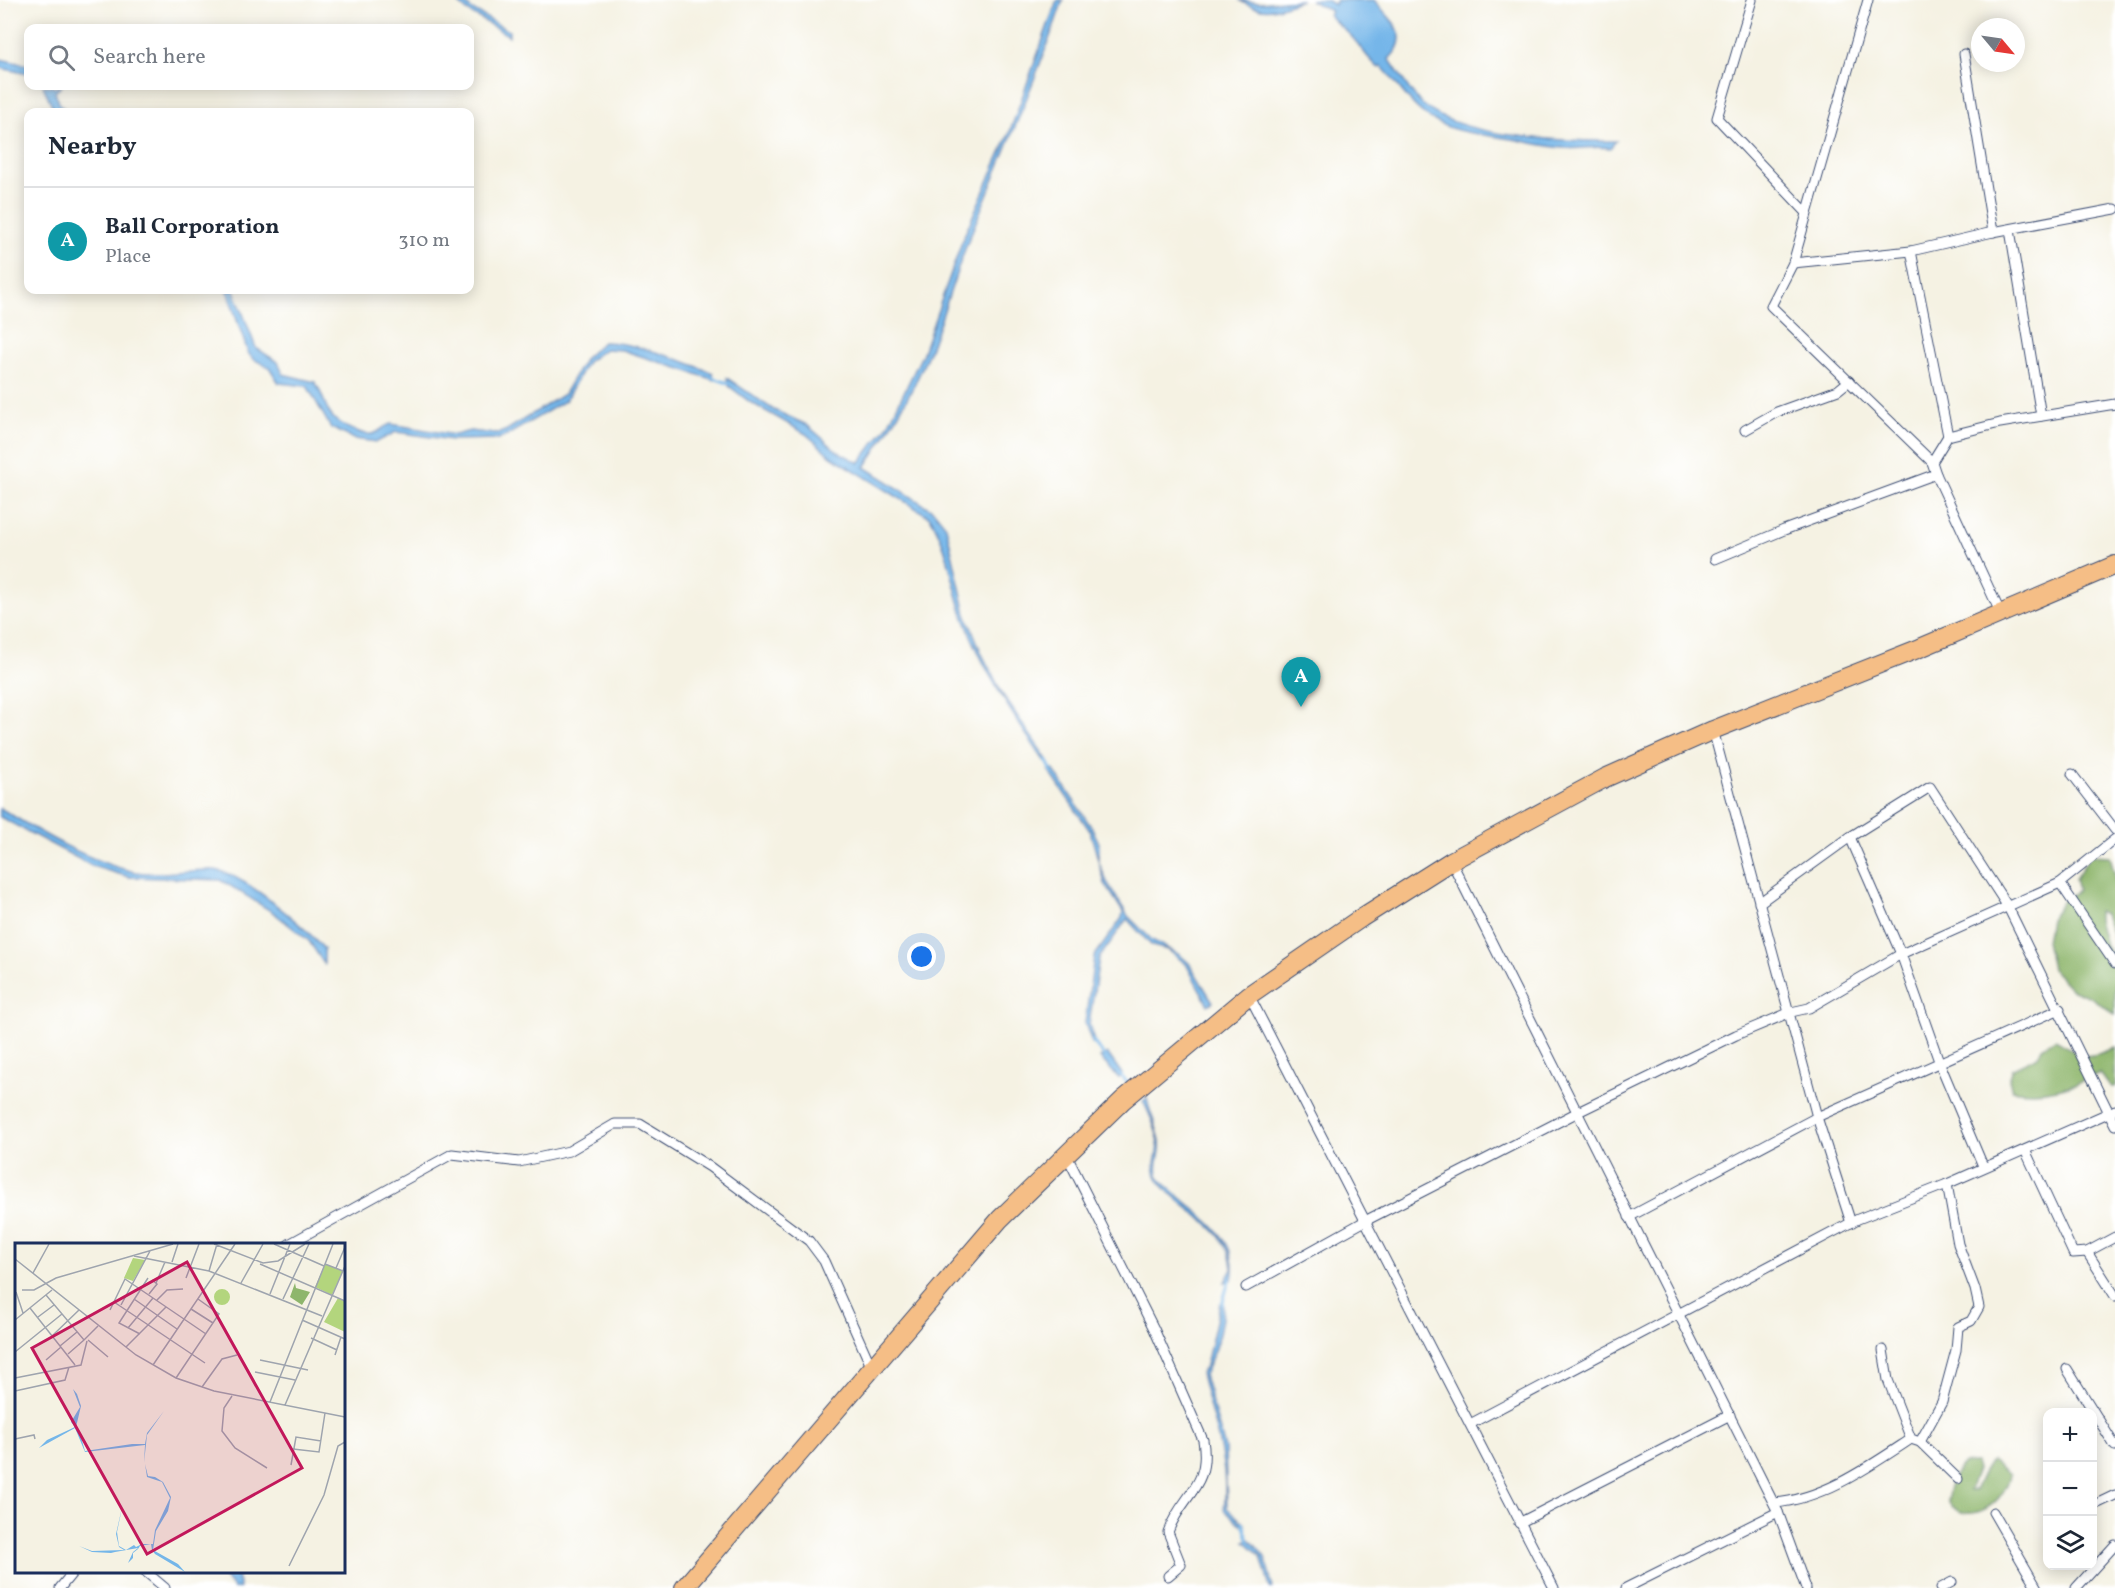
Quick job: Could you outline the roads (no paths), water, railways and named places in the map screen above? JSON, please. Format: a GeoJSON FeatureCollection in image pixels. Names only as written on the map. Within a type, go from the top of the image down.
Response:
{"type":"FeatureCollection","features":[{"type":"Feature","properties":{"kind":"highway"},"geometry":{"type":"LineString","coordinates":[[684,1588],[871,1366],[1000,1219],[1123,1100],[1249,995],[1361,918],[1451,861],[1605,778],[1713,730],[1920,648],[2115,565]]}},
{"type":"Feature","properties":{"kind":"street"},"geometry":{"type":"LineString","coordinates":[[1752,0],[1717,118],[1806,212]]}},
{"type":"Feature","properties":{"kind":"street"},"geometry":{"type":"LineString","coordinates":[[1868,0],[1793,263],[1771,306],[1932,462],[2000,612]]}},
{"type":"Feature","properties":{"kind":"street"},"geometry":{"type":"LineString","coordinates":[[1964,54],[1993,232]]}},
{"type":"Feature","properties":{"kind":"street"},"geometry":{"type":"LineString","coordinates":[[1793,263],[1911,251],[1993,232],[2115,209]]}},
{"type":"Feature","properties":{"kind":"street"},"geometry":{"type":"LineString","coordinates":[[2010,230],[2041,416]]}},
{"type":"Feature","properties":{"kind":"street"},"geometry":{"type":"LineString","coordinates":[[1911,251],[1948,436],[1932,462]]}},
{"type":"Feature","properties":{"kind":"street"},"geometry":{"type":"LineString","coordinates":[[1745,430],[1777,412],[1838,390],[1849,381]]}},
{"type":"Feature","properties":{"kind":"street"},"geometry":{"type":"LineString","coordinates":[[1948,436],[2041,416],[2115,404]]}},
{"type":"Feature","properties":{"kind":"street"},"geometry":{"type":"LineString","coordinates":[[1714,559],[1784,530],[1936,474]]}},
{"type":"Feature","properties":{"kind":"street"},"geometry":{"type":"LineString","coordinates":[[1713,730],[1818,1117],[1851,1223]]}},
{"type":"Feature","properties":{"kind":"street"},"geometry":{"type":"LineString","coordinates":[[2072,774],[2115,830]]}},
{"type":"Feature","properties":{"kind":"street"},"geometry":{"type":"LineString","coordinates":[[1759,903],[1851,837],[1930,787],[2008,907],[2112,1111],[2115,1125]]}},
{"type":"Feature","properties":{"kind":"street"},"geometry":{"type":"LineString","coordinates":[[1851,837],[1901,954],[1940,1064],[1983,1166]]}},
{"type":"Feature","properties":{"kind":"street"},"geometry":{"type":"LineString","coordinates":[[1246,1287],[1365,1221],[1578,1112],[1736,1035],[1791,1012],[1809,1008],[1901,954],[2060,883],[2115,839]]}},
{"type":"Feature","properties":{"kind":"street"},"geometry":{"type":"LineString","coordinates":[[1451,861],[1776,1507],[1806,1588]]}},
{"type":"Feature","properties":{"kind":"street"},"geometry":{"type":"LineString","coordinates":[[2060,883],[2115,964]]}},
{"type":"Feature","properties":{"kind":"street"},"geometry":{"type":"LineString","coordinates":[[1249,995],[1554,1588]]}},
{"type":"Feature","properties":{"kind":"street"},"geometry":{"type":"LineString","coordinates":[[1629,1217],[1818,1117],[2060,1009]]}},
{"type":"Feature","properties":{"kind":"street"},"geometry":{"type":"LineString","coordinates":[[1470,1424],[1851,1223],[1947,1184],[1983,1166],[2112,1111]]}},
{"type":"Feature","properties":{"kind":"street"},"geometry":{"type":"LineString","coordinates":[[294,1243],[452,1154],[519,1162],[570,1151],[615,1124],[640,1124],[710,1167],[809,1241],[824,1262],[871,1366]]}},
{"type":"Feature","properties":{"kind":"street"},"geometry":{"type":"LineString","coordinates":[[2025,1150],[2073,1253],[2087,1252],[2115,1237]]}},
{"type":"Feature","properties":{"kind":"street"},"geometry":{"type":"LineString","coordinates":[[1066,1154],[1154,1329],[1203,1440],[1206,1459],[1203,1476],[1172,1521],[1168,1532],[1181,1565],[1168,1576]]}},
{"type":"Feature","properties":{"kind":"street"},"geometry":{"type":"LineString","coordinates":[[1626,1588],[1776,1507],[1813,1494],[1859,1472],[1916,1440],[1942,1401],[1956,1350],[1958,1327],[1971,1321],[1979,1307],[1976,1289],[1958,1244],[1947,1184]]}},
{"type":"Feature","properties":{"kind":"street"},"geometry":{"type":"LineString","coordinates":[[2087,1252],[2115,1296]]}},
{"type":"Feature","properties":{"kind":"street"},"geometry":{"type":"LineString","coordinates":[[1883,1350],[1888,1380],[1916,1440],[1958,1479]]}},
{"type":"Feature","properties":{"kind":"street"},"geometry":{"type":"LineString","coordinates":[[2067,1369],[2115,1446]]}},
{"type":"Feature","properties":{"kind":"street"},"geometry":{"type":"LineString","coordinates":[[1519,1523],[1730,1414]]}},
{"type":"Feature","properties":{"kind":"street"},"geometry":{"type":"LineString","coordinates":[[2097,1504],[2115,1495]]}},
{"type":"Feature","properties":{"kind":"street"},"geometry":{"type":"LineString","coordinates":[[1993,1512],[2037,1588]]}},
{"type":"Feature","properties":{"kind":"street"},"geometry":{"type":"LineString","coordinates":[[2076,1588],[2115,1545]]}},
{"type":"Feature","properties":{"kind":"street"},"geometry":{"type":"LineString","coordinates":[[60,1588],[72,1573]]}},
{"type":"Feature","properties":{"kind":"street"},"geometry":{"type":"LineString","coordinates":[[147,1573],[165,1588]]}},
{"type":"Feature","properties":{"kind":"street"},"geometry":{"type":"LineString","coordinates":[[1941,1588],[1952,1582]]}},
{"type":"Feature","properties":{"kind":"water"},"geometry":{"type":"Polygon","coordinates":[[[455,0],[462,0],[471,9],[509,31],[509,36],[467,11],[455,0]]]}},
{"type":"Feature","properties":{"kind":"water"},"geometry":{"type":"Polygon","coordinates":[[[1057,0],[1063,0],[1053,30],[965,250],[926,359],[906,401],[865,467],[934,511],[946,526],[966,614],[982,654],[1003,695],[1048,761],[1045,762],[1010,710],[980,656],[964,618],[942,541],[930,517],[831,456],[806,434],[750,402],[729,386],[727,378],[774,410],[807,425],[837,451],[859,463],[888,425],[922,355],[964,236],[1009,134],[1057,0]]]}},
{"type":"Feature","properties":{"kind":"water"},"geometry":{"type":"Polygon","coordinates":[[[1239,0],[1259,3],[1302,0],[1277,8],[1263,9],[1239,0]]]}},
{"type":"Feature","properties":{"kind":"water"},"geometry":{"type":"Polygon","coordinates":[[[1310,0],[1326,0],[1334,5],[1337,0],[1374,0],[1393,22],[1400,35],[1400,43],[1389,59],[1417,99],[1439,115],[1487,131],[1514,135],[1616,141],[1610,148],[1558,147],[1461,131],[1438,123],[1417,108],[1381,66],[1379,68],[1371,61],[1348,32],[1329,15],[1331,11],[1310,0]]]}},
{"type":"Feature","properties":{"kind":"water"},"geometry":{"type":"Polygon","coordinates":[[[0,59],[24,64],[24,73],[0,68],[0,59]]]}},
{"type":"Feature","properties":{"kind":"water"},"geometry":{"type":"Polygon","coordinates":[[[45,90],[57,90],[55,92],[63,108],[53,108],[45,90]]]}},
{"type":"Feature","properties":{"kind":"water"},"geometry":{"type":"Polygon","coordinates":[[[228,294],[236,294],[256,348],[278,362],[283,374],[315,382],[332,417],[337,422],[365,434],[375,433],[391,424],[455,435],[470,431],[497,434],[564,394],[585,358],[603,342],[644,348],[673,357],[713,373],[714,380],[622,350],[605,349],[587,362],[565,401],[506,436],[498,439],[452,440],[396,432],[377,442],[354,439],[331,428],[307,386],[279,383],[269,367],[253,359],[248,353],[228,294]]]}},
{"type":"Feature","properties":{"kind":"water"},"geometry":{"type":"Polygon","coordinates":[[[1053,769],[1092,828],[1099,843],[1098,859],[1090,831],[1049,771],[1053,769]]]}},
{"type":"Feature","properties":{"kind":"water"},"geometry":{"type":"Polygon","coordinates":[[[0,808],[66,846],[119,868],[146,873],[214,870],[226,873],[273,902],[303,928],[324,949],[324,964],[309,941],[274,913],[221,880],[129,877],[92,866],[0,817],[0,808]]]}},
{"type":"Feature","properties":{"kind":"water"},"geometry":{"type":"Polygon","coordinates":[[[1099,862],[1107,882],[1128,916],[1152,940],[1180,955],[1189,963],[1213,1002],[1208,1005],[1186,964],[1168,950],[1152,946],[1127,919],[1099,958],[1089,1024],[1094,1041],[1092,1043],[1085,1023],[1094,957],[1122,918],[1123,912],[1105,884],[1099,862]]]}},
{"type":"Feature","properties":{"kind":"water"},"geometry":{"type":"Polygon","coordinates":[[[1107,1053],[1122,1074],[1119,1078],[1100,1058],[1107,1053]]]}},
{"type":"Feature","properties":{"kind":"water"},"geometry":{"type":"Polygon","coordinates":[[[1147,1098],[1160,1142],[1157,1166],[1159,1176],[1165,1184],[1204,1217],[1223,1239],[1230,1251],[1233,1264],[1232,1279],[1225,1282],[1232,1269],[1229,1254],[1223,1242],[1214,1230],[1168,1191],[1156,1176],[1158,1140],[1143,1101],[1147,1098]]]}},
{"type":"Feature","properties":{"kind":"water"},"geometry":{"type":"Polygon","coordinates":[[[1223,1303],[1217,1340],[1204,1375],[1225,1448],[1227,1508],[1245,1524],[1242,1525],[1224,1510],[1222,1457],[1201,1373],[1206,1365],[1220,1304],[1223,1303]]]}},
{"type":"Feature","properties":{"kind":"water"},"geometry":{"type":"Polygon","coordinates":[[[1250,1539],[1265,1557],[1273,1588],[1270,1588],[1261,1556],[1245,1541],[1250,1539]]]}},
{"type":"Feature","properties":{"kind":"water"},"geometry":{"type":"Polygon","coordinates":[[[222,1573],[236,1573],[240,1588],[233,1588],[222,1573]]]}},
{"type":"Feature","properties":{"kind":"waterway"},"geometry":{"type":"LineString","coordinates":[[711,377],[733,385]]}},
{"type":"Feature","properties":{"kind":"waterway"},"geometry":{"type":"LineString","coordinates":[[1046,760],[1053,773]]}},
{"type":"Feature","properties":{"kind":"waterway"},"geometry":{"type":"LineString","coordinates":[[1092,1040],[1104,1056]]}},
{"type":"Feature","properties":{"kind":"waterway"},"geometry":{"type":"LineString","coordinates":[[1118,1073],[1130,1085]]}},
{"type":"Feature","properties":{"kind":"waterway"},"geometry":{"type":"LineString","coordinates":[[1222,1305],[1230,1277]]}},
{"type":"Feature","properties":{"kind":"waterway"},"geometry":{"type":"LineString","coordinates":[[1243,1523],[1249,1542]]}},
{"type":"Feature","properties":{"kind":"place","name":"Ball Corporation"},"geometry":{"type":"Point","coordinates":[1301,707]}}]}
